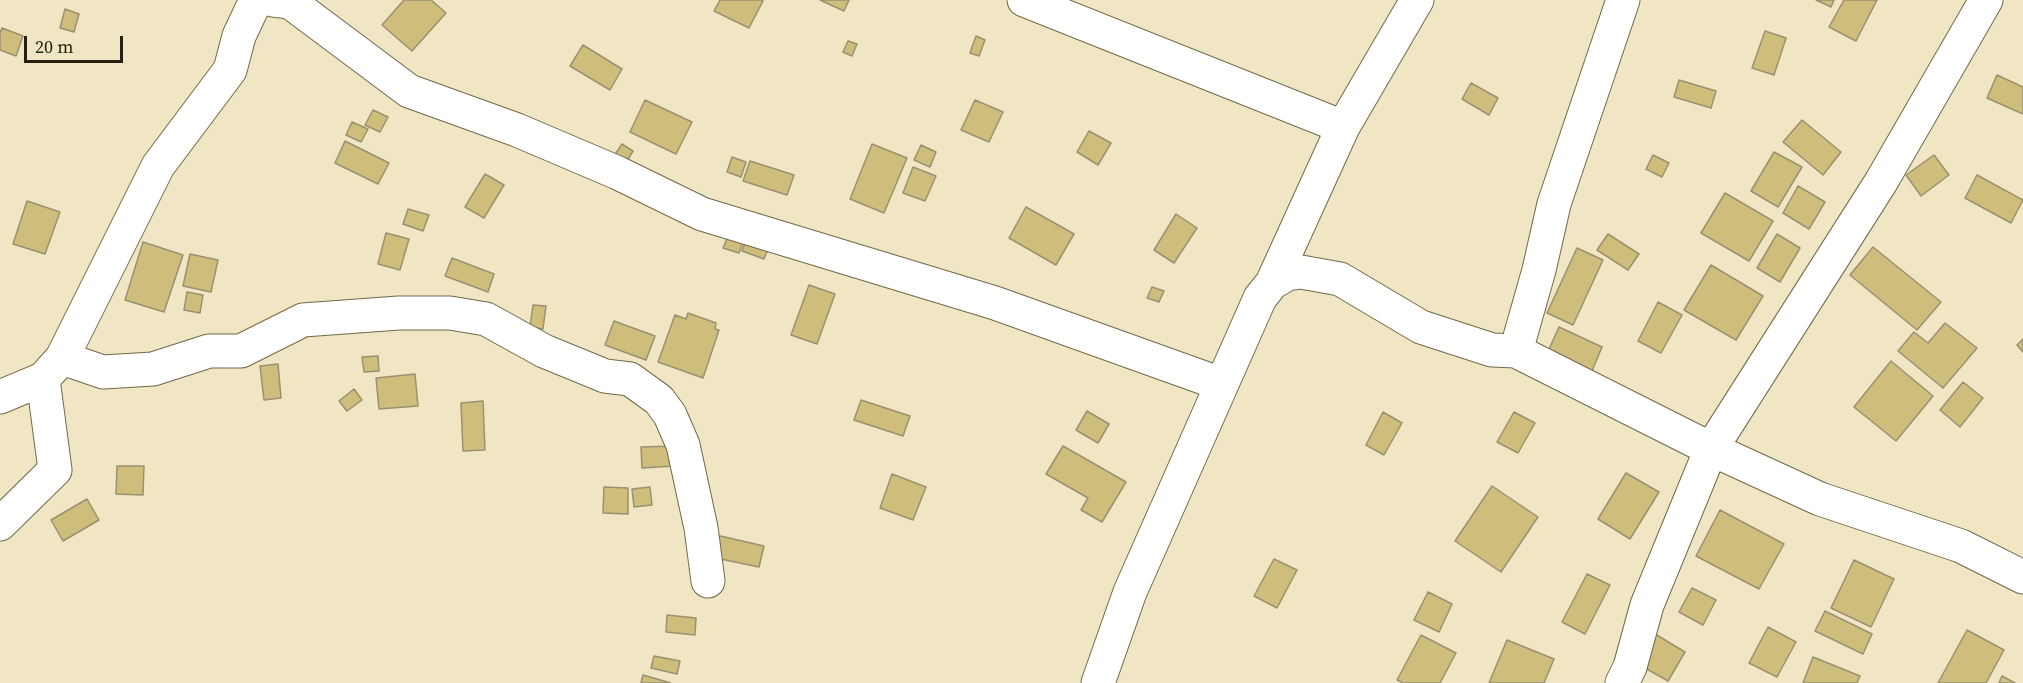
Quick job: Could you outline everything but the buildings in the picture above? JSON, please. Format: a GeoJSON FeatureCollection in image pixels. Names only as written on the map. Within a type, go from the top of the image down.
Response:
{"type":"FeatureCollection","features":[{"type":"Feature","properties":{"kind":"street"},"geometry":{"type":"LineString","coordinates":[[0,524],[55,470],[52,369],[158,166],[230,70],[239,36],[256,0]]}},
{"type":"Feature","properties":{"kind":"street"},"geometry":{"type":"LineString","coordinates":[[273,0],[290,2],[409,91],[517,130],[618,173],[702,214],[995,303],[1221,384]]}},
{"type":"Feature","properties":{"kind":"street"},"geometry":{"type":"LineString","coordinates":[[1024,0],[1343,127]]}},
{"type":"Feature","properties":{"kind":"street"},"geometry":{"type":"LineString","coordinates":[[1098,683],[1130,592],[1260,298],[1272,283],[1343,127],[1417,0]]}},
{"type":"Feature","properties":{"kind":"street"},"geometry":{"type":"LineString","coordinates":[[1516,351],[1539,270],[1554,204],[1623,0]]}},
{"type":"Feature","properties":{"kind":"street"},"geometry":{"type":"LineString","coordinates":[[1633,678],[1647,604],[1711,449],[1881,182],[1986,0]]}},
{"type":"Feature","properties":{"kind":"street"},"geometry":{"type":"LineString","coordinates":[[1272,283],[1287,274],[1301,272],[1340,279],[1421,327],[1492,350],[1516,351],[1711,449],[1820,499],[1961,546],[2023,577]]}},
{"type":"Feature","properties":{"kind":"street"},"geometry":{"type":"LineString","coordinates":[[0,397],[52,369],[103,372],[153,369],[208,351],[241,351],[303,320],[399,313],[450,313],[486,319],[544,351],[605,376],[630,379],[659,400],[670,414],[683,445],[701,528],[708,580]]}}]}
